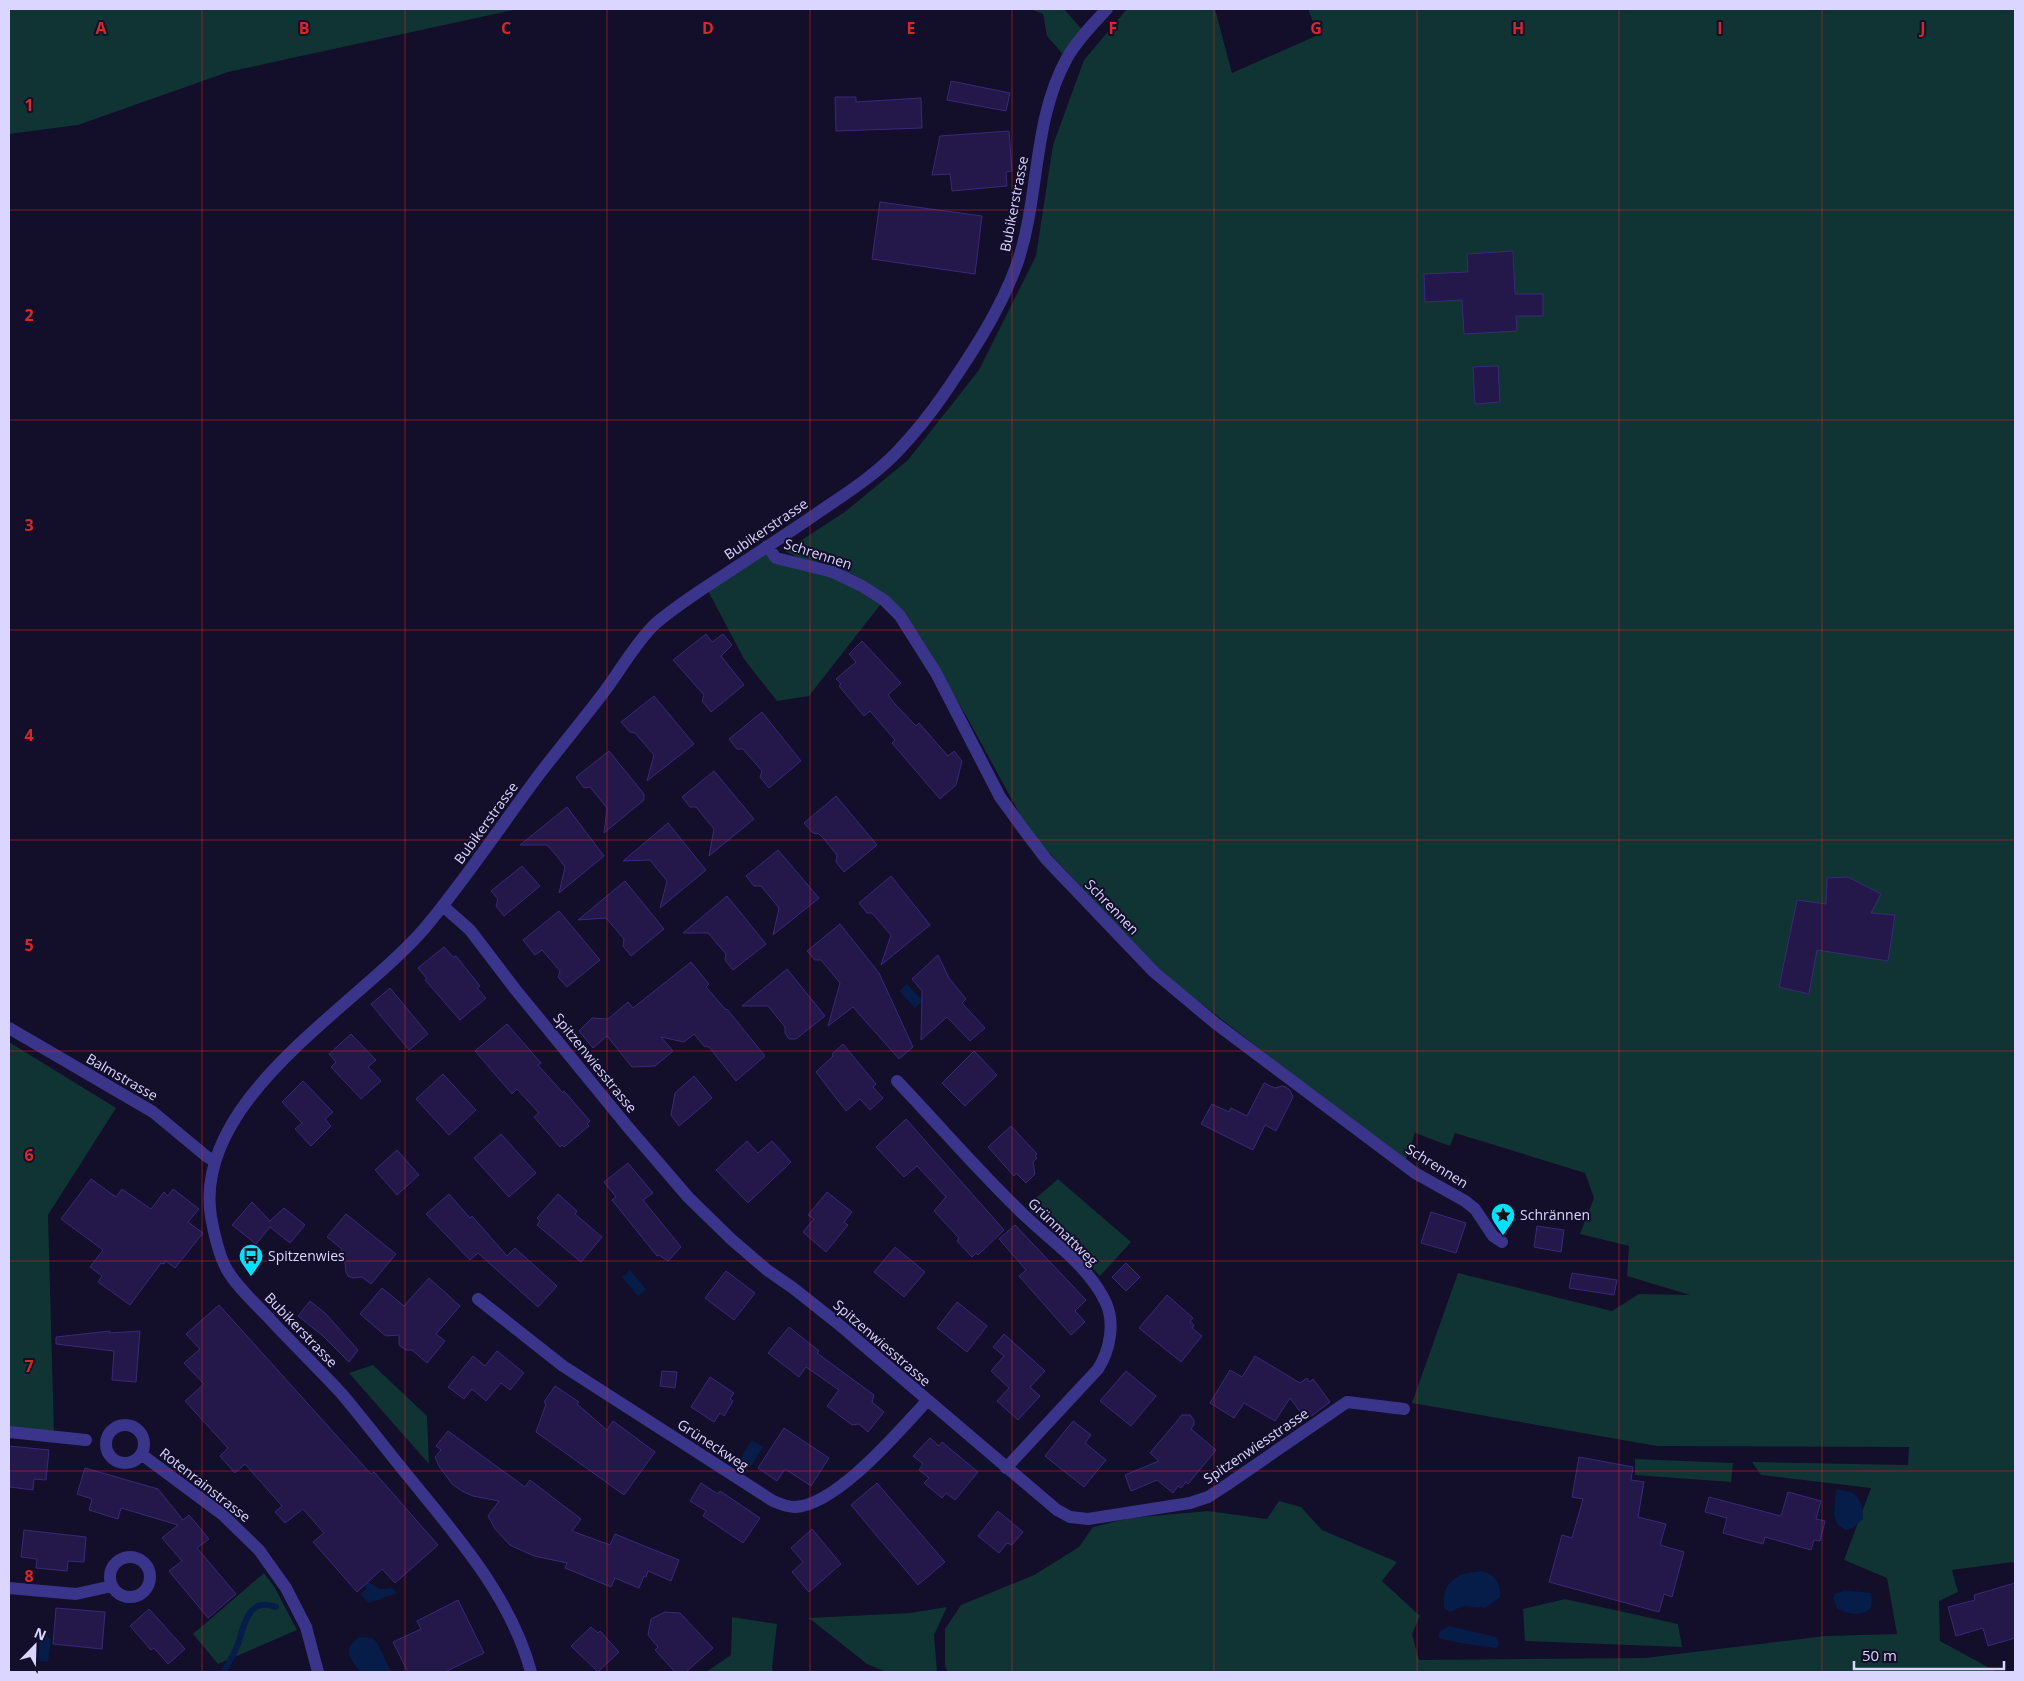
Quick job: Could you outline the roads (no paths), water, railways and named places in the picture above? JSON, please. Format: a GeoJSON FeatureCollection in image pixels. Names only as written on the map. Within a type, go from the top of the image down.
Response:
{"type":"FeatureCollection","features":[{"type":"Feature","properties":{"kind":"street","name":"Bubikerstrasse"},"geometry":{"type":"LineString","coordinates":[[531,1672],[526,1653],[506,1609],[459,1538],[340,1393],[261,1310],[227,1269],[221,1257],[211,1220],[209,1194],[214,1160],[221,1144],[247,1102],[269,1074],[294,1049],[386,968],[416,938],[443,906],[652,626],[856,487],[898,451],[940,401],[976,347],[1016,267],[1025,235],[1047,107],[1066,59],[1085,33],[1107,9]]}},
{"type":"Feature","properties":{"kind":"street","name":"Schrennen"},"geometry":{"type":"LineString","coordinates":[[767,546],[776,558],[833,572],[862,586],[884,600],[900,616],[936,673],[1000,797],[1046,859],[1154,972],[1223,1028],[1415,1173],[1465,1201],[1475,1210],[1493,1236],[1502,1242]]}},
{"type":"Feature","properties":{"kind":"street","name":"Spitzenwiesstrasse"},"geometry":{"type":"LineString","coordinates":[[443,906],[470,930],[627,1126],[688,1197],[731,1239],[767,1270],[836,1322],[1057,1510],[1070,1516],[1088,1519],[1190,1503],[1208,1497],[1347,1402],[1404,1409]]}},
{"type":"Feature","properties":{"kind":"street","name":"Balmstrasse"},"geometry":{"type":"LineString","coordinates":[[9,1028],[153,1112],[206,1156],[214,1160]]}},
{"type":"Feature","properties":{"kind":"street","name":"Grünmattweg"},"geometry":{"type":"LineString","coordinates":[[897,1081],[1024,1214],[1062,1248],[1096,1284],[1110,1315],[1109,1340],[1105,1356],[1098,1369],[1006,1468]]}},
{"type":"Feature","properties":{"kind":"street","name":"Grüneckweg"},"geometry":{"type":"LineString","coordinates":[[478,1299],[563,1366],[773,1501],[784,1505],[794,1507],[812,1503],[832,1493],[851,1478],[894,1437],[927,1401]]}},
{"type":"Feature","properties":{"kind":"street"},"geometry":{"type":"LineString","coordinates":[[9,1432],[86,1440]]}},
{"type":"Feature","properties":{"kind":"street","name":"Rotenrainstrasse"},"geometry":{"type":"LineString","coordinates":[[141,1454],[223,1515],[259,1550],[286,1588],[306,1627],[318,1672]]}},
{"type":"Feature","properties":{"kind":"street"},"geometry":{"type":"LineString","coordinates":[[9,1588],[76,1594],[112,1586]]}},
{"type":"Feature","properties":{"kind":"water"},"geometry":{"type":"Polygon","coordinates":[[[907,984],[923,1001],[915,1008],[899,991],[907,984]]]}},
{"type":"Feature","properties":{"kind":"water"},"geometry":{"type":"Polygon","coordinates":[[[630,1270],[646,1289],[638,1296],[622,1277],[630,1270]]]}},
{"type":"Feature","properties":{"kind":"water"},"geometry":{"type":"Polygon","coordinates":[[[752,1440],[763,1447],[750,1468],[739,1461],[752,1440]]]}},
{"type":"Feature","properties":{"kind":"water"},"geometry":{"type":"Polygon","coordinates":[[[1836,1490],[1843,1490],[1854,1494],[1860,1501],[1863,1519],[1853,1528],[1845,1530],[1837,1524],[1834,1515],[1836,1490]]]}},
{"type":"Feature","properties":{"kind":"water"},"geometry":{"type":"Polygon","coordinates":[[[1482,1571],[1494,1577],[1499,1587],[1500,1597],[1486,1608],[1463,1606],[1450,1612],[1444,1608],[1445,1591],[1453,1580],[1459,1576],[1482,1571]]]}},
{"type":"Feature","properties":{"kind":"water"},"geometry":{"type":"Polygon","coordinates":[[[368,1582],[380,1589],[392,1588],[397,1593],[369,1603],[360,1594],[367,1588],[365,1585],[368,1582]]]}},
{"type":"Feature","properties":{"kind":"water"},"geometry":{"type":"Polygon","coordinates":[[[1845,1590],[1870,1593],[1872,1596],[1871,1608],[1863,1613],[1854,1614],[1837,1608],[1833,1598],[1835,1594],[1845,1590]]]}},
{"type":"Feature","properties":{"kind":"water"},"geometry":{"type":"Polygon","coordinates":[[[1449,1626],[1496,1637],[1499,1643],[1497,1648],[1456,1642],[1438,1637],[1440,1631],[1449,1626]]]}},
{"type":"Feature","properties":{"kind":"water"},"geometry":{"type":"Polygon","coordinates":[[[45,1634],[51,1640],[48,1662],[38,1661],[40,1638],[45,1634]]]}},
{"type":"Feature","properties":{"kind":"water"},"geometry":{"type":"Polygon","coordinates":[[[359,1637],[372,1638],[377,1642],[391,1672],[360,1672],[349,1655],[350,1646],[359,1637]]]}},
{"type":"Feature","properties":{"kind":"waterway"},"geometry":{"type":"LineString","coordinates":[[223,1672],[236,1648],[245,1621],[253,1609],[267,1605],[276,1607]]}},
{"type":"Feature","properties":{"kind":"place","name":"Schrännen"},"geometry":{"type":"Point","coordinates":[1503,1236]}},
{"type":"Feature","properties":{"kind":"place","name":"Spitzenwies"},"geometry":{"type":"Point","coordinates":[251,1277]}}]}
